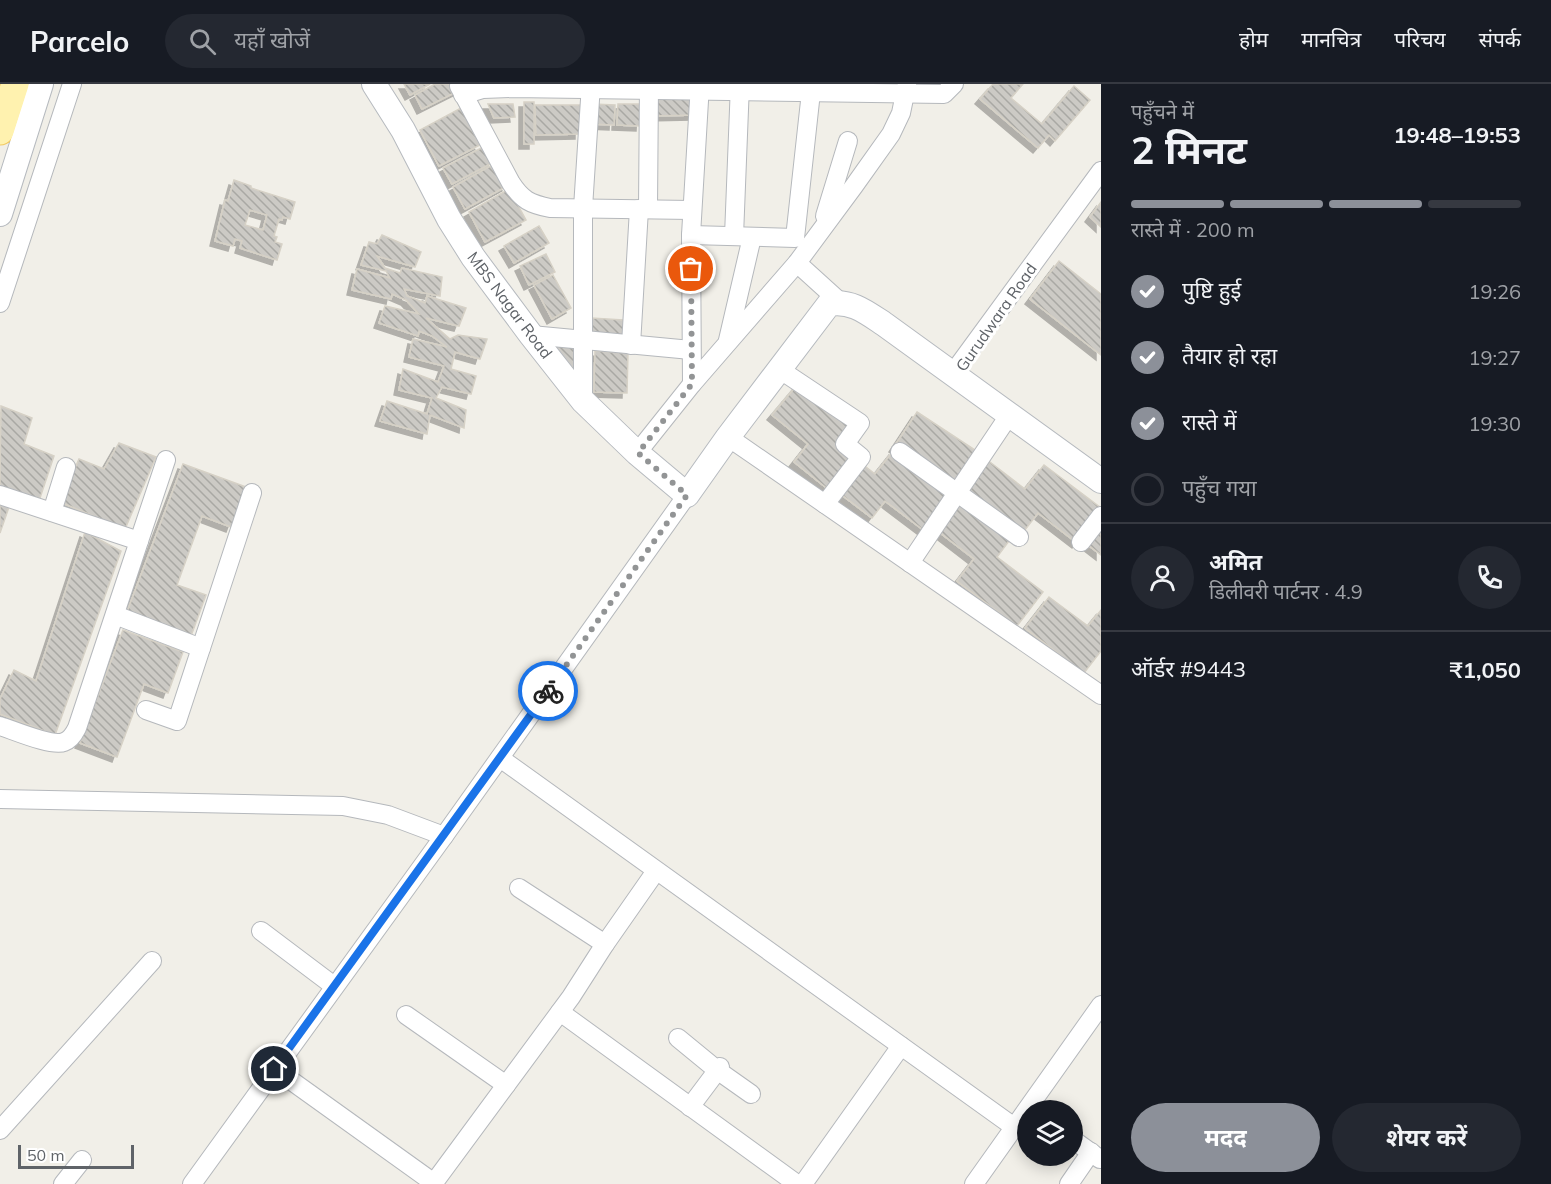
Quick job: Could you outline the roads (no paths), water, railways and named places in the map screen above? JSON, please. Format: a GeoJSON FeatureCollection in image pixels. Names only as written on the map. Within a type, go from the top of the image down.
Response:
{"type":"FeatureCollection","features":[{"type":"Feature","properties":{"kind":"main road"},"geometry":{"type":"LineString","coordinates":[[0,131],[15,84]]}},
{"type":"Feature","properties":{"kind":"street"},"geometry":{"type":"LineString","coordinates":[[0,214],[41,84]]}},
{"type":"Feature","properties":{"kind":"street"},"geometry":{"type":"LineString","coordinates":[[0,303],[72,84]]}},
{"type":"Feature","properties":{"kind":"street","name":"MBS Nagar Road"},"geometry":{"type":"LineString","coordinates":[[374,84],[403,130],[449,219],[473,257],[531,335],[583,401],[687,495]]}},
{"type":"Feature","properties":{"kind":"street"},"geometry":{"type":"LineString","coordinates":[[692,210],[550,208],[532,205],[519,195],[461,89],[590,86],[907,88],[944,94],[954,84]]}},
{"type":"Feature","properties":{"kind":"street"},"geometry":{"type":"LineString","coordinates":[[583,401],[583,208],[590,86]]}},
{"type":"Feature","properties":{"kind":"street"},"geometry":{"type":"LineString","coordinates":[[631,345],[644,209],[650,87]]}},
{"type":"Feature","properties":{"kind":"street"},"geometry":{"type":"LineString","coordinates":[[692,384],[691,235],[700,87]]}},
{"type":"Feature","properties":{"kind":"street"},"geometry":{"type":"LineString","coordinates":[[728,342],[743,236],[740,87]]}},
{"type":"Feature","properties":{"kind":"street"},"geometry":{"type":"LineString","coordinates":[[638,453],[692,384],[797,262],[891,134],[901,113],[907,88]]}},
{"type":"Feature","properties":{"kind":"street"},"geometry":{"type":"LineString","coordinates":[[691,235],[795,238],[799,89]]}},
{"type":"Feature","properties":{"kind":"street"},"geometry":{"type":"LineString","coordinates":[[819,232],[848,141]]}},
{"type":"Feature","properties":{"kind":"street","name":"Gurudwara Road"},"geometry":{"type":"LineString","coordinates":[[1100,174],[954,373],[1101,481]]}},
{"type":"Feature","properties":{"kind":"street"},"geometry":{"type":"LineString","coordinates":[[797,262],[840,302]]}},
{"type":"Feature","properties":{"kind":"street"},"geometry":{"type":"LineString","coordinates":[[192,1184],[500,758],[728,437],[829,304],[840,302],[865,310],[954,373]]}},
{"type":"Feature","properties":{"kind":"street"},"geometry":{"type":"LineString","coordinates":[[531,335],[691,350]]}},
{"type":"Feature","properties":{"kind":"street"},"geometry":{"type":"LineString","coordinates":[[779,369],[860,423],[845,444],[861,457],[825,504]]}},
{"type":"Feature","properties":{"kind":"street"},"geometry":{"type":"LineString","coordinates":[[910,563],[1010,414]]}},
{"type":"Feature","properties":{"kind":"street"},"geometry":{"type":"LineString","coordinates":[[728,437],[1101,695]]}},
{"type":"Feature","properties":{"kind":"street"},"geometry":{"type":"LineString","coordinates":[[900,452],[1019,537]]}},
{"type":"Feature","properties":{"kind":"street"},"geometry":{"type":"LineString","coordinates":[[0,726],[52,743],[63,743],[77,729],[166,460]]}},
{"type":"Feature","properties":{"kind":"street"},"geometry":{"type":"LineString","coordinates":[[52,512],[66,467]]}},
{"type":"Feature","properties":{"kind":"street"},"geometry":{"type":"LineString","coordinates":[[146,710],[177,721],[252,493]]}},
{"type":"Feature","properties":{"kind":"street"},"geometry":{"type":"LineString","coordinates":[[0,495],[139,541]]}},
{"type":"Feature","properties":{"kind":"street"},"geometry":{"type":"LineString","coordinates":[[1081,542],[1101,516]]}},
{"type":"Feature","properties":{"kind":"street"},"geometry":{"type":"LineString","coordinates":[[115,615],[201,648]]}},
{"type":"Feature","properties":{"kind":"street"},"geometry":{"type":"LineString","coordinates":[[500,758],[1014,1127]]}},
{"type":"Feature","properties":{"kind":"street"},"geometry":{"type":"LineString","coordinates":[[0,799],[343,806],[388,815],[444,836]]}},
{"type":"Feature","properties":{"kind":"street"},"geometry":{"type":"LineString","coordinates":[[274,1069],[433,1183],[560,1012],[656,871]]}},
{"type":"Feature","properties":{"kind":"street"},"geometry":{"type":"LineString","coordinates":[[519,888],[605,944]]}},
{"type":"Feature","properties":{"kind":"street"},"geometry":{"type":"LineString","coordinates":[[261,931],[334,986]]}},
{"type":"Feature","properties":{"kind":"street"},"geometry":{"type":"LineString","coordinates":[[0,1130],[152,961]]}},
{"type":"Feature","properties":{"kind":"street"},"geometry":{"type":"LineString","coordinates":[[1036,1100],[1101,1005]]}},
{"type":"Feature","properties":{"kind":"street"},"geometry":{"type":"LineString","coordinates":[[560,1012],[736,1130]]}},
{"type":"Feature","properties":{"kind":"street"},"geometry":{"type":"LineString","coordinates":[[406,1016],[506,1085]]}},
{"type":"Feature","properties":{"kind":"street"},"geometry":{"type":"LineString","coordinates":[[678,1038],[752,1094]]}},
{"type":"Feature","properties":{"kind":"street"},"geometry":{"type":"LineString","coordinates":[[803,1184],[901,1047]]}},
{"type":"Feature","properties":{"kind":"street"},"geometry":{"type":"LineString","coordinates":[[651,1067],[797,1184]]}},
{"type":"Feature","properties":{"kind":"street"},"geometry":{"type":"LineString","coordinates":[[693,1102],[718,1069]]}},
{"type":"Feature","properties":{"kind":"street"},"geometry":{"type":"LineString","coordinates":[[974,1184],[1017,1123]]}},
{"type":"Feature","properties":{"kind":"street"},"geometry":{"type":"LineString","coordinates":[[1069,1184],[1096,1156],[1083,1147]]}},
{"type":"Feature","properties":{"kind":"street"},"geometry":{"type":"LineString","coordinates":[[63,1184],[82,1160]]}}]}
